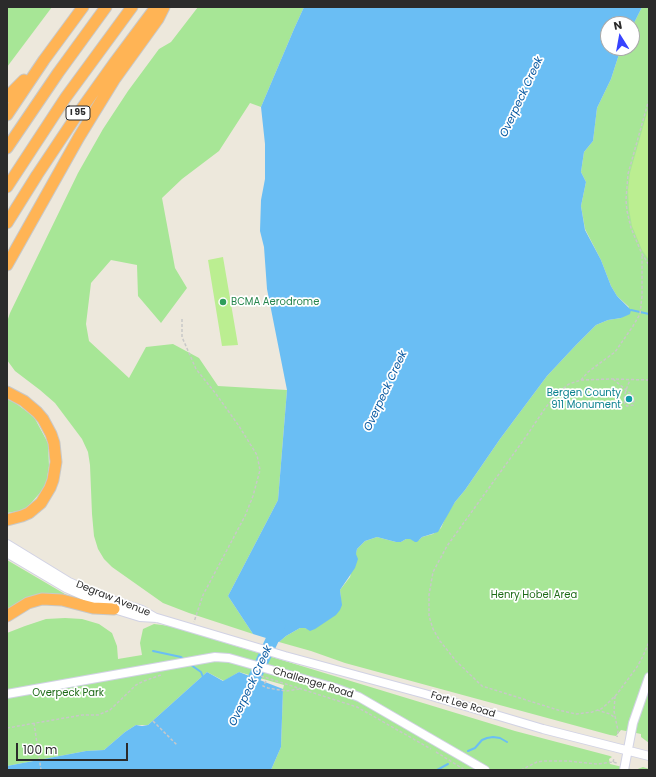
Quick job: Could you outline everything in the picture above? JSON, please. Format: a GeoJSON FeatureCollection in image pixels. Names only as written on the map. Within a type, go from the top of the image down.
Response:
{"type":"FeatureCollection","features":[{"type":"Feature","properties":{"kind":"highway"},"geometry":{"type":"LineString","coordinates":[[7,114],[83,7]]}},
{"type":"Feature","properties":{"kind":"highway"},"geometry":{"type":"LineString","coordinates":[[7,148],[61,68],[106,7]]}},
{"type":"Feature","properties":{"kind":"highway","name":"I 95"},"geometry":{"type":"LineString","coordinates":[[7,187],[66,97],[132,7]]}},
{"type":"Feature","properties":{"kind":"highway","name":"I 95"},"geometry":{"type":"LineString","coordinates":[[7,223],[72,122],[114,62],[156,7]]}},
{"type":"Feature","properties":{"kind":"highway"},"geometry":{"type":"LineString","coordinates":[[7,265],[79,137],[114,80],[158,19],[164,7]]}},
{"type":"Feature","properties":{"kind":"highway"},"geometry":{"type":"LineString","coordinates":[[7,97],[44,60]]}},
{"type":"Feature","properties":{"kind":"highway"},"geometry":{"type":"LineString","coordinates":[[7,392],[24,401],[43,419],[54,443],[56,462],[50,488],[41,503],[22,516],[7,520]]}},
{"type":"Feature","properties":{"kind":"highway"},"geometry":{"type":"LineString","coordinates":[[7,616],[28,603],[42,599],[62,600],[93,608],[114,609]]}},
{"type":"Feature","properties":{"kind":"main road","name":"Degraw Avenue"},"geometry":{"type":"LineString","coordinates":[[7,544],[69,582],[106,598],[142,610],[157,618],[277,653]]}},
{"type":"Feature","properties":{"kind":"main road","name":"Degraw Avenue"},"geometry":{"type":"LineString","coordinates":[[7,553],[66,588],[114,609],[140,617],[157,618]]}},
{"type":"Feature","properties":{"kind":"main road","name":"Fort Lee Road"},"geometry":{"type":"LineString","coordinates":[[277,653],[410,689],[548,730],[649,756]]}},
{"type":"Feature","properties":{"kind":"main road","name":"Challenger Road"},"geometry":{"type":"LineString","coordinates":[[7,694],[164,670],[211,658],[219,657],[234,659],[279,677],[336,688],[359,697],[485,770]]}},
{"type":"Feature","properties":{"kind":"main road"},"geometry":{"type":"LineString","coordinates":[[624,770],[633,723],[649,677]]}},
{"type":"Feature","properties":{"kind":"path"},"geometry":{"type":"LineString","coordinates":[[649,99],[628,174],[626,189],[628,220],[635,240],[649,265]]}},
{"type":"Feature","properties":{"kind":"path"},"geometry":{"type":"LineString","coordinates":[[581,380],[588,372],[615,352],[640,314],[642,254]]}},
{"type":"Feature","properties":{"kind":"path"},"geometry":{"type":"LineString","coordinates":[[182,319],[182,337],[196,369],[239,426],[257,455],[260,470],[249,507],[235,537],[202,596],[192,629]]}},
{"type":"Feature","properties":{"kind":"path"},"geometry":{"type":"LineString","coordinates":[[613,379],[626,390],[632,396],[634,400],[633,404],[629,406],[624,403],[626,390],[630,379]]}},
{"type":"Feature","properties":{"kind":"path"},"geometry":{"type":"LineString","coordinates":[[649,380],[581,380],[569,384],[564,388],[546,407],[526,438],[447,546],[433,572],[429,595],[430,616],[433,629],[445,650],[482,686],[566,712],[584,714],[601,709],[615,696],[637,667],[649,642]]}},
{"type":"Feature","properties":{"kind":"path"},"geometry":{"type":"LineString","coordinates":[[7,728],[82,715],[98,715],[110,710],[136,685],[164,670]]}},
{"type":"Feature","properties":{"kind":"path"},"geometry":{"type":"LineString","coordinates":[[279,677],[300,689],[357,707],[433,749],[465,770]]}},
{"type":"Feature","properties":{"kind":"path"},"geometry":{"type":"LineString","coordinates":[[266,681],[263,686],[268,688],[286,691],[300,689]]}},
{"type":"Feature","properties":{"kind":"path"},"geometry":{"type":"LineString","coordinates":[[615,696],[614,718],[618,731],[617,736]]}},
{"type":"Feature","properties":{"kind":"path"},"geometry":{"type":"LineString","coordinates":[[597,710],[610,714],[614,718]]}},
{"type":"Feature","properties":{"kind":"path"},"geometry":{"type":"LineString","coordinates":[[153,721],[177,745]]}},
{"type":"Feature","properties":{"kind":"path"},"geometry":{"type":"LineString","coordinates":[[34,723],[41,770]]}},
{"type":"Feature","properties":{"kind":"path"},"geometry":{"type":"LineString","coordinates":[[613,762],[614,758]]}},
{"type":"Feature","properties":{"kind":"path"},"geometry":{"type":"LineString","coordinates":[[522,770],[537,762],[544,761],[568,761],[597,764],[613,762],[617,764]]}},
{"type":"Feature","properties":{"kind":"green space"},"geometry":{"type":"Polygon","coordinates":[[[7,7],[52,7],[7,67],[7,7]]]}},
{"type":"Feature","properties":{"kind":"green space"},"geometry":{"type":"Polygon","coordinates":[[[198,7],[304,7],[261,107],[250,103],[219,151],[182,179],[162,198],[175,268],[187,288],[161,323],[138,296],[137,265],[111,260],[91,283],[86,324],[89,341],[129,378],[146,347],[173,344],[199,358],[218,386],[287,390],[278,500],[228,596],[253,634],[163,603],[112,567],[104,559],[98,549],[94,536],[90,465],[88,452],[82,439],[55,403],[15,371],[7,360],[7,322],[10,313],[78,173],[103,129],[128,91],[159,49],[171,42],[198,7]]]}},
{"type":"Feature","properties":{"kind":"green space","name":"Henry Hobel Area"},"geometry":{"type":"Polygon","coordinates":[[[642,7],[649,7],[649,743],[641,737],[641,734],[621,730],[616,736],[610,735],[345,663],[279,642],[300,628],[310,630],[341,599],[340,590],[350,577],[357,549],[365,541],[377,537],[396,542],[401,542],[406,539],[419,540],[422,537],[433,534],[441,528],[447,514],[455,502],[547,376],[596,325],[608,320],[621,318],[629,307],[617,296],[611,286],[601,260],[585,229],[581,206],[586,182],[581,172],[584,152],[593,141],[597,108],[611,79],[618,56],[640,56],[640,16],[638,16],[642,7]]]}},
{"type":"Feature","properties":{"kind":"green space"},"geometry":{"type":"Polygon","coordinates":[[[649,106],[649,260],[642,250],[632,226],[628,190],[630,173],[649,106]]]}},
{"type":"Feature","properties":{"kind":"green space","name":"BCMA Aerodrome"},"geometry":{"type":"Polygon","coordinates":[[[223,257],[238,345],[222,346],[208,260],[223,257]]]}},
{"type":"Feature","properties":{"kind":"green space"},"geometry":{"type":"Polygon","coordinates":[[[7,398],[34,417],[48,443],[49,466],[46,486],[25,510],[7,513],[7,398]]]}},
{"type":"Feature","properties":{"kind":"green space"},"geometry":{"type":"Polygon","coordinates":[[[7,560],[70,597],[7,612],[7,560]]]}},
{"type":"Feature","properties":{"kind":"green space","name":"Overpeck Park"},"geometry":{"type":"Polygon","coordinates":[[[46,619],[82,619],[99,624],[112,633],[117,646],[118,659],[142,655],[140,643],[143,629],[154,624],[170,626],[515,731],[610,756],[612,757],[609,759],[610,764],[635,770],[271,770],[281,747],[284,685],[239,672],[224,681],[207,672],[148,725],[136,725],[125,732],[104,750],[86,751],[7,766],[7,633],[46,619]]]}},
{"type":"Feature","properties":{"kind":"green space"},"geometry":{"type":"Polygon","coordinates":[[[643,767],[649,769],[649,770],[635,770],[643,767]]]}},
{"type":"Feature","properties":{"kind":"water"},"geometry":{"type":"Polygon","coordinates":[[[304,7],[642,7],[638,16],[600,16],[600,56],[618,56],[611,79],[597,108],[593,141],[584,152],[581,172],[586,182],[581,206],[585,230],[601,260],[611,286],[617,296],[631,310],[630,314],[596,325],[547,376],[455,502],[438,532],[422,537],[417,542],[406,539],[401,542],[396,542],[377,537],[365,541],[357,549],[356,554],[358,559],[355,568],[340,590],[342,605],[336,615],[310,631],[305,628],[300,628],[279,642],[253,634],[228,596],[278,500],[287,390],[267,289],[264,247],[260,231],[261,200],[265,179],[265,144],[261,107],[304,7]]]}},
{"type":"Feature","properties":{"kind":"water"},"geometry":{"type":"Polygon","coordinates":[[[207,672],[223,681],[239,672],[283,689],[281,747],[271,770],[7,770],[7,766],[86,751],[104,750],[125,732],[136,725],[148,725],[207,672]]]}},
{"type":"Feature","properties":{"kind":"waterway"},"geometry":{"type":"LineString","coordinates":[[631,310],[649,314]]}},
{"type":"Feature","properties":{"kind":"waterway","name":"Overpeck Creek"},"geometry":{"type":"LineString","coordinates":[[247,694],[279,625]]}},
{"type":"Feature","properties":{"kind":"waterway"},"geometry":{"type":"LineString","coordinates":[[153,651],[181,657],[185,660]]}},
{"type":"Feature","properties":{"kind":"waterway"},"geometry":{"type":"LineString","coordinates":[[191,665],[201,672],[203,677]]}},
{"type":"Feature","properties":{"kind":"waterway"},"geometry":{"type":"LineString","coordinates":[[468,751],[475,748],[482,740],[487,738],[500,738],[507,742]]}},
{"type":"Feature","properties":{"kind":"waterway"},"geometry":{"type":"LineString","coordinates":[[437,770],[448,764]]}},
{"type":"Feature","properties":{"kind":"place","name":"BCMA Aerodrome"},"geometry":{"type":"Point","coordinates":[223,302]}},
{"type":"Feature","properties":{"kind":"place","name":"Bergen County 911 Monument"},"geometry":{"type":"Point","coordinates":[629,399]}}]}
